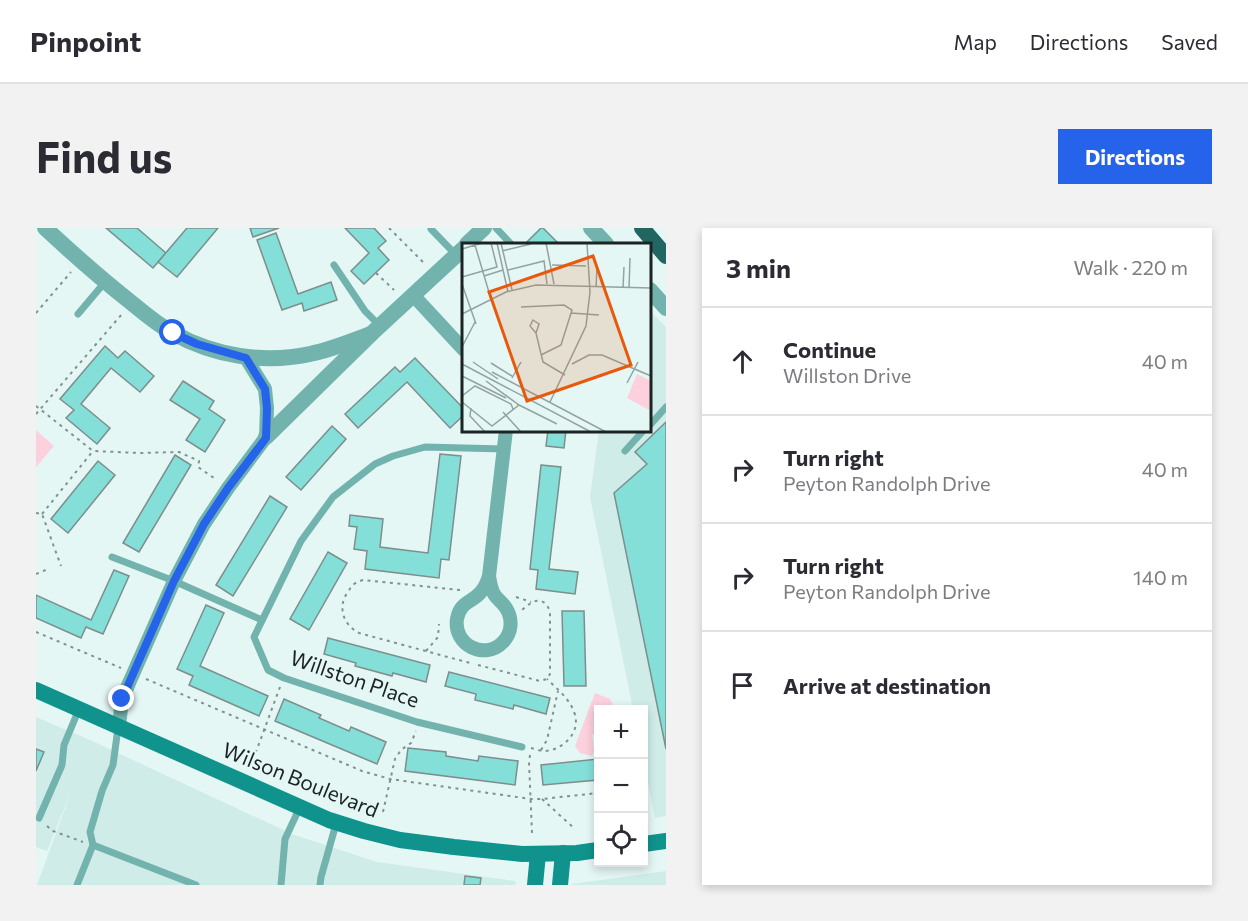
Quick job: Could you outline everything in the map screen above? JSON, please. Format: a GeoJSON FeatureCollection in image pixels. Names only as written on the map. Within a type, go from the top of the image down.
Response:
{"type":"FeatureCollection","features":[{"type":"Feature","properties":{"kind":"highway"},"geometry":{"type":"LineString","coordinates":[[642,228],[666,256]]}},
{"type":"Feature","properties":{"kind":"highway"},"geometry":{"type":"LineString","coordinates":[[648,228],[666,246]]}},
{"type":"Feature","properties":{"kind":"main road","name":"Wilson Boulevard"},"geometry":{"type":"LineString","coordinates":[[36,690],[337,823],[364,831],[407,841],[499,852],[538,854],[594,850]]}},
{"type":"Feature","properties":{"kind":"main road"},"geometry":{"type":"LineString","coordinates":[[648,843],[666,841]]}},
{"type":"Feature","properties":{"kind":"main road"},"geometry":{"type":"LineString","coordinates":[[560,885],[563,853]]}},
{"type":"Feature","properties":{"kind":"main road"},"geometry":{"type":"LineString","coordinates":[[535,885],[538,854]]}},
{"type":"Feature","properties":{"kind":"street"},"geometry":{"type":"LineString","coordinates":[[45,228],[150,319],[197,344],[246,358],[277,359],[310,354],[339,346],[376,330]]}},
{"type":"Feature","properties":{"kind":"street"},"geometry":{"type":"LineString","coordinates":[[468,243],[484,228]]}},
{"type":"Feature","properties":{"kind":"street"},"geometry":{"type":"LineString","coordinates":[[591,228],[605,243]]}},
{"type":"Feature","properties":{"kind":"street"},"geometry":{"type":"LineString","coordinates":[[119,726],[122,699],[174,581],[204,524],[228,488],[266,438],[462,249]]}},
{"type":"Feature","properties":{"kind":"street"},"geometry":{"type":"LineString","coordinates":[[651,291],[666,308]]}},
{"type":"Feature","properties":{"kind":"street"},"geometry":{"type":"LineString","coordinates":[[413,295],[462,348]]}},
{"type":"Feature","properties":{"kind":"street"},"geometry":{"type":"LineString","coordinates":[[246,358],[265,389],[266,438]]}},
{"type":"Feature","properties":{"kind":"street"},"geometry":{"type":"LineString","coordinates":[[489,576],[479,594],[460,609],[457,619],[459,634],[464,642],[477,650],[484,651],[499,646],[505,640],[511,626],[507,609],[495,594],[489,576],[506,432]]}},
{"type":"Feature","properties":{"kind":"lane"},"geometry":{"type":"LineString","coordinates":[[496,228],[510,243]]}},
{"type":"Feature","properties":{"kind":"lane"},"geometry":{"type":"LineString","coordinates":[[431,229],[462,249]]}},
{"type":"Feature","properties":{"kind":"lane"},"geometry":{"type":"LineString","coordinates":[[334,265],[376,330]]}},
{"type":"Feature","properties":{"kind":"lane"},"geometry":{"type":"LineString","coordinates":[[78,314],[105,282]]}},
{"type":"Feature","properties":{"kind":"lane"},"geometry":{"type":"LineString","coordinates":[[651,424],[666,407]]}},
{"type":"Feature","properties":{"kind":"lane"},"geometry":{"type":"LineString","coordinates":[[625,451],[642,432]]}},
{"type":"Feature","properties":{"kind":"lane","name":"Willston Place"},"geometry":{"type":"LineString","coordinates":[[504,449],[425,447],[375,464],[333,497],[301,541],[254,637],[268,670],[283,677],[420,723],[522,747]]}},
{"type":"Feature","properties":{"kind":"lane"},"geometry":{"type":"LineString","coordinates":[[112,557],[174,581],[262,620]]}},
{"type":"Feature","properties":{"kind":"lane"},"geometry":{"type":"LineString","coordinates":[[39,818],[62,765],[64,745],[79,709]]}},
{"type":"Feature","properties":{"kind":"lane"},"geometry":{"type":"LineString","coordinates":[[77,885],[93,845],[90,832],[102,791],[113,765],[119,726]]}},
{"type":"Feature","properties":{"kind":"lane"},"geometry":{"type":"LineString","coordinates":[[281,885],[285,839],[300,807]]}},
{"type":"Feature","properties":{"kind":"lane"},"geometry":{"type":"LineString","coordinates":[[320,885],[337,823]]}},
{"type":"Feature","properties":{"kind":"lane"},"geometry":{"type":"LineString","coordinates":[[93,845],[196,885]]}},
{"type":"Feature","properties":{"kind":"path"},"geometry":{"type":"LineString","coordinates":[[389,228],[424,263]]}},
{"type":"Feature","properties":{"kind":"path"},"geometry":{"type":"LineString","coordinates":[[36,313],[80,260]]}},
{"type":"Feature","properties":{"kind":"path"},"geometry":{"type":"LineString","coordinates":[[376,273],[394,290]]}},
{"type":"Feature","properties":{"kind":"path"},"geometry":{"type":"LineString","coordinates":[[36,414],[131,302]]}},
{"type":"Feature","properties":{"kind":"path"},"geometry":{"type":"LineString","coordinates":[[36,406],[93,451],[179,452],[199,461],[198,467],[214,478]]}},
{"type":"Feature","properties":{"kind":"path"},"geometry":{"type":"LineString","coordinates":[[42,514],[93,451]]}},
{"type":"Feature","properties":{"kind":"path"},"geometry":{"type":"LineString","coordinates":[[36,513],[42,514]]}},
{"type":"Feature","properties":{"kind":"path"},"geometry":{"type":"LineString","coordinates":[[42,514],[61,566]]}},
{"type":"Feature","properties":{"kind":"path"},"geometry":{"type":"LineString","coordinates":[[36,574],[48,569]]}},
{"type":"Feature","properties":{"kind":"path"},"geometry":{"type":"LineString","coordinates":[[514,596],[531,602]]}},
{"type":"Feature","properties":{"kind":"path"},"geometry":{"type":"LineString","coordinates":[[426,651],[438,638],[440,624]]}},
{"type":"Feature","properties":{"kind":"path"},"geometry":{"type":"LineString","coordinates":[[36,632],[362,771],[390,779],[531,799],[594,793]]}},
{"type":"Feature","properties":{"kind":"path"},"geometry":{"type":"LineString","coordinates":[[253,760],[283,677]]}},
{"type":"Feature","properties":{"kind":"path"},"geometry":{"type":"LineString","coordinates":[[532,833],[529,762],[531,748],[546,751],[560,747],[570,740],[575,727],[576,715],[570,702],[547,679]]}},
{"type":"Feature","properties":{"kind":"path"},"geometry":{"type":"LineString","coordinates":[[541,750],[547,740],[558,691]]}},
{"type":"Feature","properties":{"kind":"path"},"geometry":{"type":"LineString","coordinates":[[383,812],[395,759],[400,750],[411,743],[420,723]]}},
{"type":"Feature","properties":{"kind":"path"},"geometry":{"type":"LineString","coordinates":[[542,799],[575,829]]}},
{"type":"Feature","properties":{"kind":"path"},"geometry":{"type":"LineString","coordinates":[[39,818],[53,831],[93,845]]}},
{"type":"Feature","properties":{"kind":"shaded area"},"geometry":{"type":"Polygon","coordinates":[[[651,312],[666,327],[666,816],[655,818],[648,782],[648,705],[632,705],[590,497],[599,432],[651,432],[651,312]]]}},
{"type":"Feature","properties":{"kind":"shaded area"},"geometry":{"type":"Polygon","coordinates":[[[36,430],[54,446],[36,467],[36,430]]]}},
{"type":"Feature","properties":{"kind":"shaded area"},"geometry":{"type":"Polygon","coordinates":[[[595,693],[610,699],[613,705],[594,705],[594,734],[592,735],[594,751],[592,756],[580,753],[575,746],[595,693]]]}},
{"type":"Feature","properties":{"kind":"shaded area"},"geometry":{"type":"Polygon","coordinates":[[[36,717],[292,834],[377,862],[515,881],[516,885],[37,885],[72,789],[47,851],[36,847],[36,717]]]}},
{"type":"Feature","properties":{"kind":"shaded area"},"geometry":{"type":"Polygon","coordinates":[[[666,871],[666,885],[572,885],[572,884],[666,871]]]}},
{"type":"Feature","properties":{"kind":"building"},"geometry":{"type":"Polygon","coordinates":[[[106,228],[137,228],[166,253],[153,268],[106,228]]]}},
{"type":"Feature","properties":{"kind":"building"},"geometry":{"type":"Polygon","coordinates":[[[187,228],[218,228],[177,277],[158,262],[187,228]]]}},
{"type":"Feature","properties":{"kind":"building"},"geometry":{"type":"Polygon","coordinates":[[[250,228],[279,228],[253,237],[250,228]]]}},
{"type":"Feature","properties":{"kind":"building"},"geometry":{"type":"Polygon","coordinates":[[[345,228],[374,228],[386,241],[378,248],[389,260],[364,284],[351,271],[369,253],[345,228]]]}},
{"type":"Feature","properties":{"kind":"building"},"geometry":{"type":"Polygon","coordinates":[[[543,228],[558,243],[528,243],[527,242],[543,228]]]}},
{"type":"Feature","properties":{"kind":"building"},"geometry":{"type":"Polygon","coordinates":[[[276,233],[298,294],[331,282],[337,300],[304,311],[302,303],[282,310],[257,240],[276,233]]]}},
{"type":"Feature","properties":{"kind":"building"},"geometry":{"type":"Polygon","coordinates":[[[105,346],[118,358],[125,351],[154,376],[140,392],[111,368],[81,404],[110,428],[97,444],[66,418],[74,410],[60,399],[105,346]]]}},
{"type":"Feature","properties":{"kind":"building"},"geometry":{"type":"Polygon","coordinates":[[[415,358],[462,407],[462,417],[450,428],[407,382],[358,428],[345,414],[395,367],[400,372],[415,358]]]}},
{"type":"Feature","properties":{"kind":"building"},"geometry":{"type":"Polygon","coordinates":[[[183,381],[214,401],[209,409],[225,420],[205,452],[186,440],[200,419],[170,400],[183,381]]]}},
{"type":"Feature","properties":{"kind":"building"},"geometry":{"type":"Polygon","coordinates":[[[666,422],[666,749],[614,493],[647,464],[635,452],[666,422]]]}},
{"type":"Feature","properties":{"kind":"building"},"geometry":{"type":"Polygon","coordinates":[[[332,426],[346,439],[301,490],[286,477],[332,426]]]}},
{"type":"Feature","properties":{"kind":"building"},"geometry":{"type":"Polygon","coordinates":[[[548,432],[566,432],[564,448],[546,446],[548,432]]]}},
{"type":"Feature","properties":{"kind":"building"},"geometry":{"type":"Polygon","coordinates":[[[440,454],[461,456],[449,560],[441,559],[439,578],[365,569],[367,551],[354,549],[357,527],[349,526],[350,515],[383,519],[380,547],[428,553],[440,454]]]}},
{"type":"Feature","properties":{"kind":"building"},"geometry":{"type":"Polygon","coordinates":[[[175,455],[191,465],[139,552],[123,543],[175,455]]]}},
{"type":"Feature","properties":{"kind":"building"},"geometry":{"type":"Polygon","coordinates":[[[98,461],[115,475],[68,533],[51,519],[98,461]]]}},
{"type":"Feature","properties":{"kind":"building"},"geometry":{"type":"Polygon","coordinates":[[[541,465],[561,467],[549,569],[578,572],[575,594],[536,589],[538,570],[530,569],[541,465]]]}},
{"type":"Feature","properties":{"kind":"building"},"geometry":{"type":"Polygon","coordinates":[[[270,496],[287,507],[233,596],[216,585],[270,496]]]}},
{"type":"Feature","properties":{"kind":"building"},"geometry":{"type":"Polygon","coordinates":[[[328,552],[347,563],[309,630],[290,619],[328,552]]]}},
{"type":"Feature","properties":{"kind":"building"},"geometry":{"type":"Polygon","coordinates":[[[114,570],[129,576],[103,634],[86,627],[81,638],[36,618],[36,595],[91,620],[114,570]]]}},
{"type":"Feature","properties":{"kind":"building"},"geometry":{"type":"Polygon","coordinates":[[[206,605],[224,613],[200,666],[268,696],[259,716],[189,685],[193,676],[177,669],[206,605]]]}},
{"type":"Feature","properties":{"kind":"building"},"geometry":{"type":"Polygon","coordinates":[[[562,611],[584,611],[586,686],[564,686],[562,611]]]}},
{"type":"Feature","properties":{"kind":"building"},"geometry":{"type":"Polygon","coordinates":[[[328,638],[430,665],[426,682],[355,666],[356,663],[324,654],[328,638]]]}},
{"type":"Feature","properties":{"kind":"building"},"geometry":{"type":"Polygon","coordinates":[[[449,672],[550,698],[546,714],[514,705],[513,709],[475,700],[476,694],[445,686],[449,672]]]}},
{"type":"Feature","properties":{"kind":"building"},"geometry":{"type":"Polygon","coordinates":[[[284,699],[321,715],[319,718],[349,731],[351,727],[386,742],[377,764],[275,721],[284,699]]]}},
{"type":"Feature","properties":{"kind":"building"},"geometry":{"type":"Polygon","coordinates":[[[408,748],[446,752],[446,756],[478,761],[479,756],[518,761],[515,785],[405,771],[408,748]]]}},
{"type":"Feature","properties":{"kind":"building"},"geometry":{"type":"Polygon","coordinates":[[[36,749],[44,752],[36,771],[36,749]]]}},
{"type":"Feature","properties":{"kind":"building"},"geometry":{"type":"Polygon","coordinates":[[[594,759],[594,780],[543,785],[541,765],[594,759]]]}},
{"type":"Feature","properties":{"kind":"building"},"geometry":{"type":"Polygon","coordinates":[[[465,876],[481,878],[480,885],[464,885],[465,876]]]}},
{"type":"Feature","properties":{"kind":"route"},"geometry":{"type":"LineString","coordinates":[[122,699],[174,581],[204,524],[266,438],[265,389],[246,358],[197,344],[173,333]]}}]}
